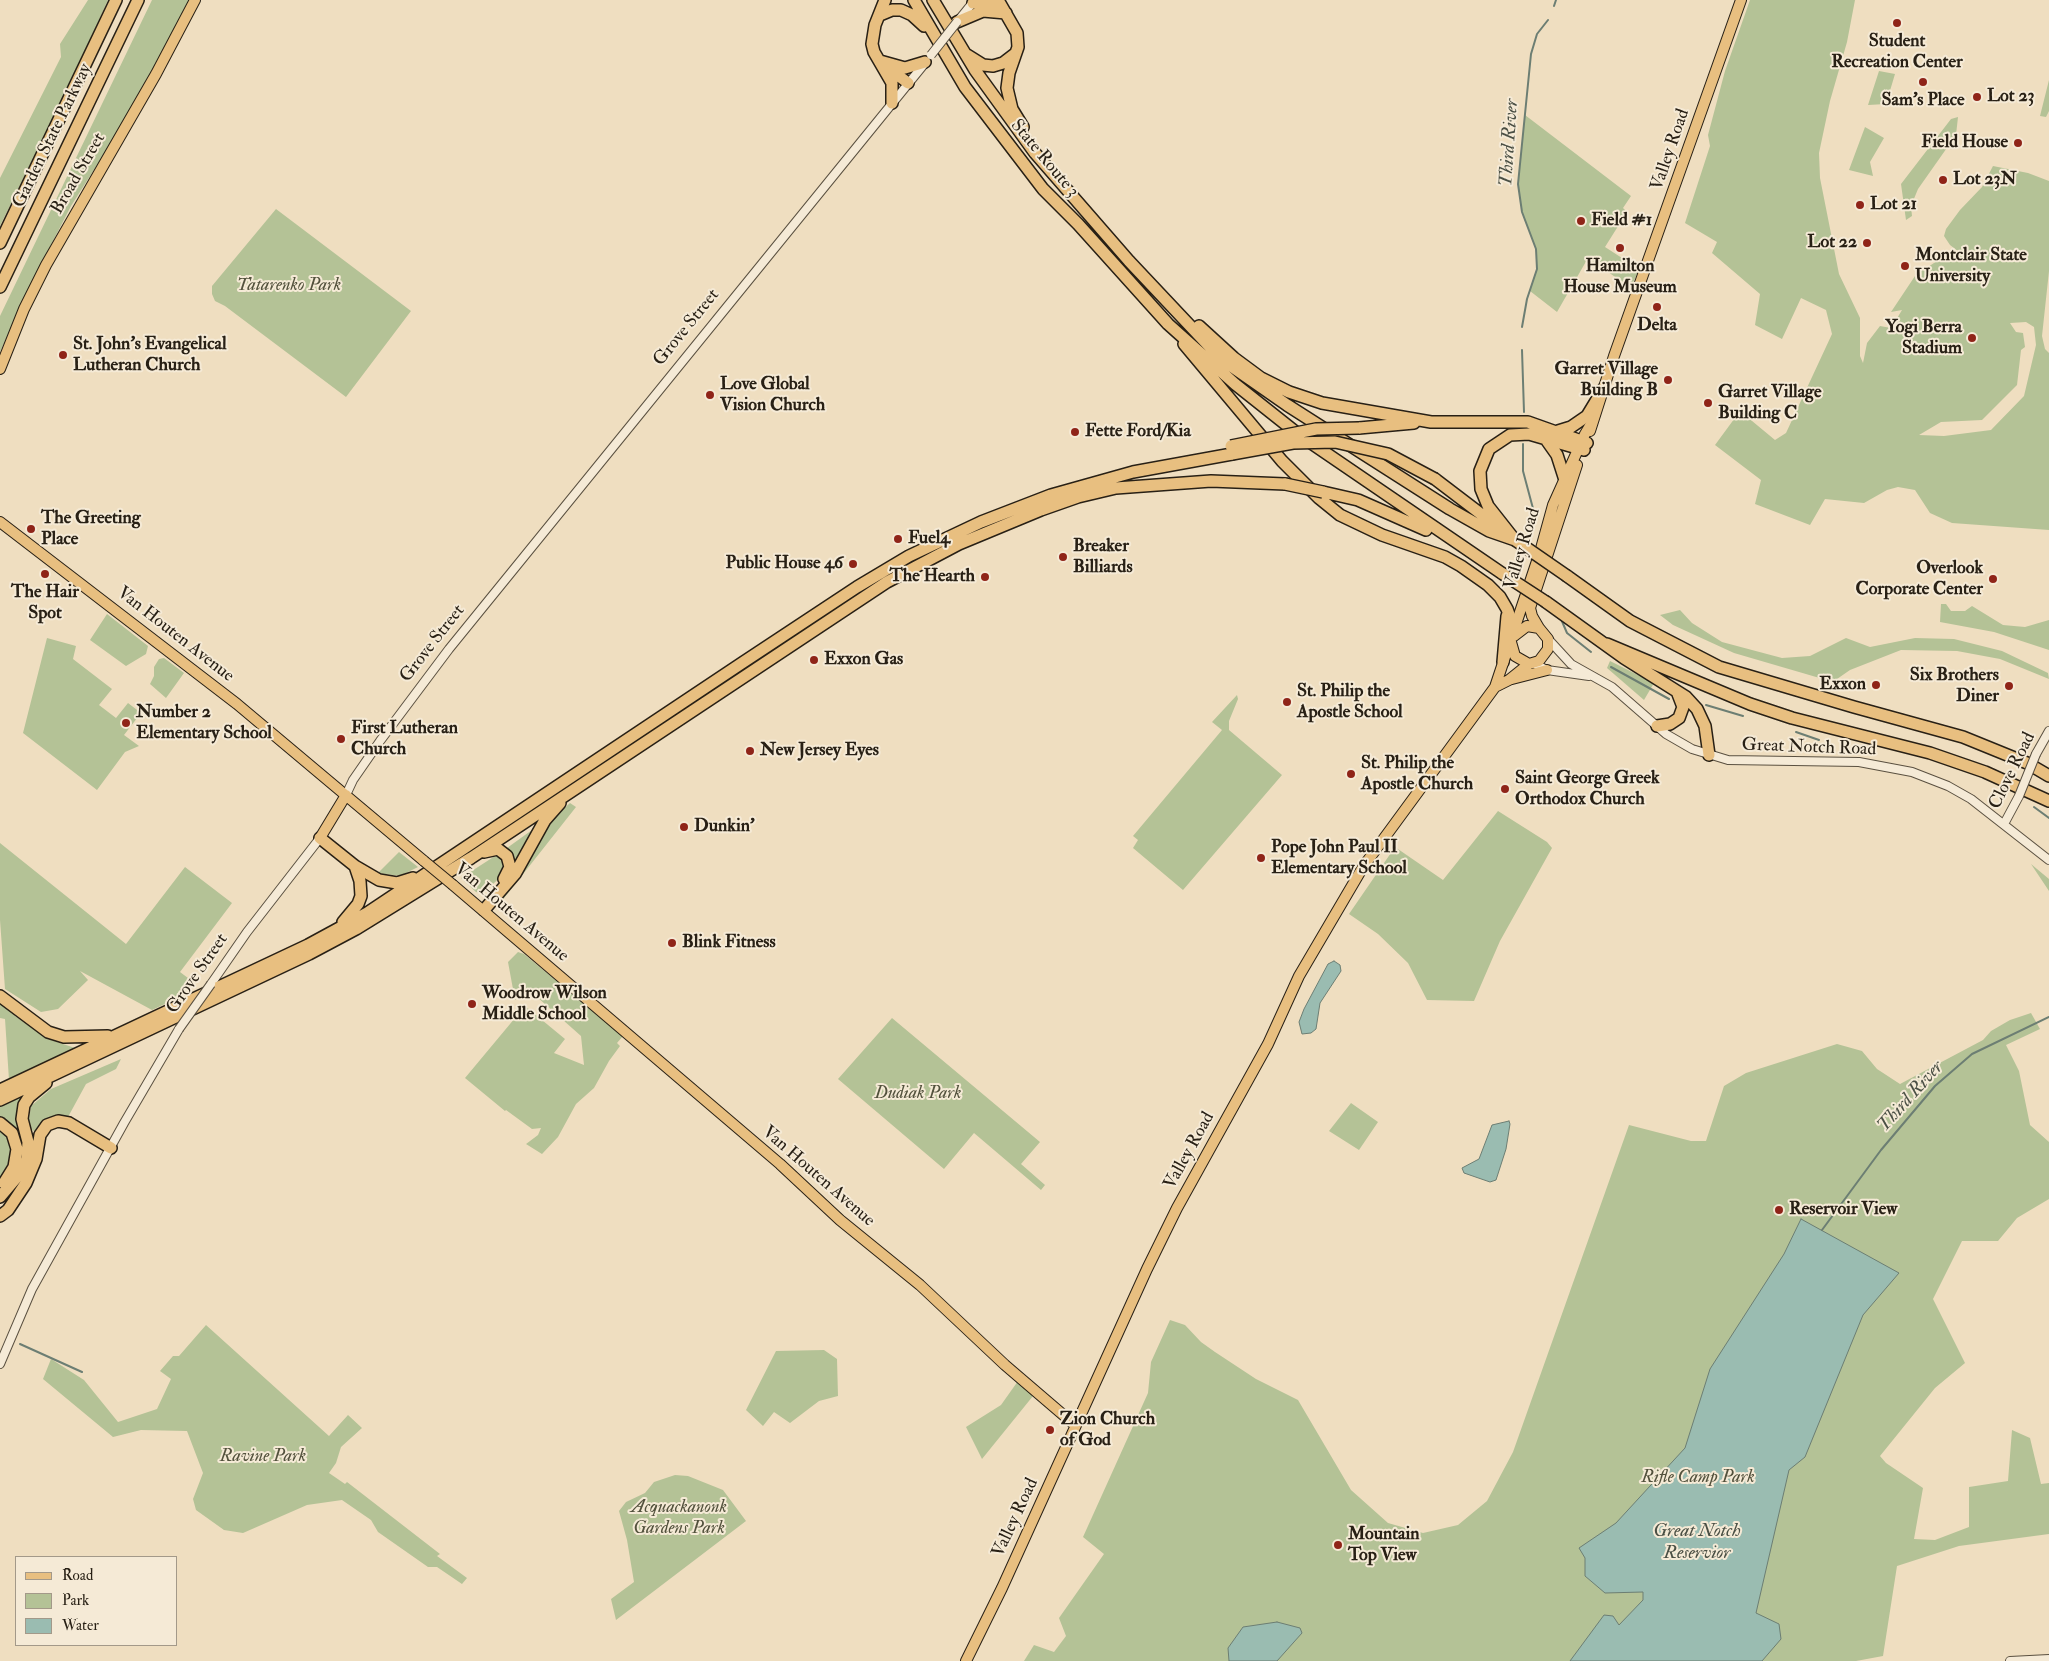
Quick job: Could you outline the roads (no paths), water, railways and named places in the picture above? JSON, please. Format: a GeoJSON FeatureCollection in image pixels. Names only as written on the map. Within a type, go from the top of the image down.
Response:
{"type":"FeatureCollection","features":[{"type":"Feature","properties":{"kind":"highway","name":"Garden State Parkway"},"geometry":{"type":"LineString","coordinates":[[0,243],[116,0]]}},
{"type":"Feature","properties":{"kind":"highway","name":"Garden State Parkway"},"geometry":{"type":"LineString","coordinates":[[0,287],[138,0]]}},
{"type":"Feature","properties":{"kind":"highway"},"geometry":{"type":"LineString","coordinates":[[885,0],[872,37],[873,50],[892,83],[892,103]]}},
{"type":"Feature","properties":{"kind":"highway","name":"State Route 3"},"geometry":{"type":"LineString","coordinates":[[914,0],[936,40],[984,114],[1043,189],[1078,224],[1168,324]]}},
{"type":"Feature","properties":{"kind":"highway","name":"State Route 3"},"geometry":{"type":"LineString","coordinates":[[933,0],[963,52],[1024,140],[1129,261],[1174,308]]}},
{"type":"Feature","properties":{"kind":"highway"},"geometry":{"type":"LineString","coordinates":[[998,0],[1017,33],[1016,53],[1007,81],[1009,102],[1044,159],[1065,185]]}},
{"type":"Feature","properties":{"kind":"highway"},"geometry":{"type":"LineString","coordinates":[[974,2],[991,3],[1006,13]]}},
{"type":"Feature","properties":{"kind":"highway"},"geometry":{"type":"LineString","coordinates":[[880,15],[895,9],[907,11],[936,40]]}},
{"type":"Feature","properties":{"kind":"highway"},"geometry":{"type":"LineString","coordinates":[[957,22],[983,10],[1006,13]]}},
{"type":"Feature","properties":{"kind":"highway"},"geometry":{"type":"LineString","coordinates":[[963,52],[988,66],[1004,63],[1016,53]]}},
{"type":"Feature","properties":{"kind":"highway"},"geometry":{"type":"LineString","coordinates":[[880,61],[904,68],[928,59]]}},
{"type":"Feature","properties":{"kind":"highway"},"geometry":{"type":"LineString","coordinates":[[880,61],[908,83]]}},
{"type":"Feature","properties":{"kind":"highway"},"geometry":{"type":"LineString","coordinates":[[1174,308],[1188,315],[1234,358],[1261,378],[1289,392],[1322,403],[1431,422]]}},
{"type":"Feature","properties":{"kind":"highway"},"geometry":{"type":"LineString","coordinates":[[1174,308],[1231,366],[1287,405],[1450,509],[1490,531],[1515,540]]}},
{"type":"Feature","properties":{"kind":"highway"},"geometry":{"type":"LineString","coordinates":[[1168,324],[1235,384],[1298,434],[1546,602],[1624,658],[1686,697],[1701,717],[1705,726],[1709,755]]}},
{"type":"Feature","properties":{"kind":"highway"},"geometry":{"type":"LineString","coordinates":[[1168,324],[1205,371],[1276,454],[1319,498],[1340,514],[1382,535],[1445,557],[1488,585],[1500,597],[1508,609],[1513,636]]}},
{"type":"Feature","properties":{"kind":"highway"},"geometry":{"type":"LineString","coordinates":[[1558,431],[1571,427],[1587,416],[1604,388]]}},
{"type":"Feature","properties":{"kind":"highway"},"geometry":{"type":"LineString","coordinates":[[320,838],[373,878],[391,883],[408,880],[426,866],[897,563],[942,539],[1051,495],[1150,468],[1316,429],[1359,428],[1431,422],[1528,422],[1558,431],[1583,445]]}},
{"type":"Feature","properties":{"kind":"highway"},"geometry":{"type":"LineString","coordinates":[[1515,540],[1488,506],[1481,489],[1480,471],[1488,449],[1510,434],[1529,434],[1583,445]]}},
{"type":"Feature","properties":{"kind":"highway"},"geometry":{"type":"LineString","coordinates":[[1545,438],[1556,455],[1565,480]]}},
{"type":"Feature","properties":{"kind":"highway"},"geometry":{"type":"LineString","coordinates":[[1232,450],[1293,443],[1335,442],[1388,454],[1435,479],[1515,540],[1630,621],[1718,667],[1854,708],[1963,737],[2033,767],[2049,776]]}},
{"type":"Feature","properties":{"kind":"highway"},"geometry":{"type":"LineString","coordinates":[[0,1100],[323,947],[471,858],[887,582],[983,533],[1072,499],[1116,488],[1211,481],[1285,484],[1358,500],[1417,524],[1503,574]]}},
{"type":"Feature","properties":{"kind":"highway"},"geometry":{"type":"LineString","coordinates":[[1503,662],[1508,609]]}},
{"type":"Feature","properties":{"kind":"highway"},"geometry":{"type":"LineString","coordinates":[[1607,644],[1750,704],[1792,718],[1930,754],[1985,772],[2049,801]]}},
{"type":"Feature","properties":{"kind":"highway"},"geometry":{"type":"LineString","coordinates":[[1657,726],[1674,723],[1681,714],[1683,703],[1677,692]]}},
{"type":"Feature","properties":{"kind":"highway"},"geometry":{"type":"LineString","coordinates":[[2033,767],[2049,770]]}},
{"type":"Feature","properties":{"kind":"highway"},"geometry":{"type":"LineString","coordinates":[[484,910],[515,874],[550,814],[568,794]]}},
{"type":"Feature","properties":{"kind":"highway"},"geometry":{"type":"LineString","coordinates":[[471,858],[494,849],[504,852],[507,856],[510,867],[496,895]]}},
{"type":"Feature","properties":{"kind":"highway"},"geometry":{"type":"LineString","coordinates":[[334,932],[351,914],[361,896],[360,881],[355,866]]}},
{"type":"Feature","properties":{"kind":"highway"},"geometry":{"type":"LineString","coordinates":[[0,1090],[334,932],[396,895],[426,866]]}},
{"type":"Feature","properties":{"kind":"highway"},"geometry":{"type":"LineString","coordinates":[[0,996],[48,1032],[64,1037],[102,1037],[119,1034]]}},
{"type":"Feature","properties":{"kind":"highway"},"geometry":{"type":"LineString","coordinates":[[0,1217],[3,1205],[23,1170],[28,1152],[22,1119],[24,1105],[29,1097],[46,1083],[75,1065]]}},
{"type":"Feature","properties":{"kind":"highway"},"geometry":{"type":"LineString","coordinates":[[0,1086],[38,1072]]}},
{"type":"Feature","properties":{"kind":"highway"},"geometry":{"type":"LineString","coordinates":[[0,1122],[12,1133],[17,1153],[14,1167],[0,1188]]}},
{"type":"Feature","properties":{"kind":"highway"},"geometry":{"type":"LineString","coordinates":[[0,1217],[8,1210],[26,1183],[36,1159],[40,1135],[47,1126],[54,1122],[66,1122],[111,1148]]}},
{"type":"Feature","properties":{"kind":"highway"},"geometry":{"type":"LineString","coordinates":[[0,1197],[23,1170]]}},
{"type":"Feature","properties":{"kind":"main road","name":"Broad Street"},"geometry":{"type":"LineString","coordinates":[[0,369],[24,308],[46,265],[99,170],[152,82],[195,0]]}},
{"type":"Feature","properties":{"kind":"main road","name":"Valley Road"},"geometry":{"type":"LineString","coordinates":[[1539,628],[1530,608],[1583,445],[1741,0]]}},
{"type":"Feature","properties":{"kind":"main road","name":"Valley Road"},"geometry":{"type":"LineString","coordinates":[[966,1661],[1002,1588],[1147,1269],[1177,1208],[1268,1044],[1299,976],[1363,867],[1495,687],[1513,636],[1553,505],[1583,445]]}},
{"type":"Feature","properties":{"kind":"main road","name":"Van Houten Avenue"},"geometry":{"type":"LineString","coordinates":[[0,522],[237,704],[426,866],[484,910],[780,1164],[840,1220],[920,1285],[998,1359],[1075,1425]]}},
{"type":"Feature","properties":{"kind":"main road"},"geometry":{"type":"LineString","coordinates":[[1527,626],[1539,628],[1548,639],[1546,654],[1531,663],[1515,656],[1513,636],[1527,626]]}},
{"type":"Feature","properties":{"kind":"main road","name":"Valley Road"},"geometry":{"type":"LineString","coordinates":[[1495,687],[1509,680],[1531,663]]}},
{"type":"Feature","properties":{"kind":"main road"},"geometry":{"type":"LineString","coordinates":[[1509,680],[1547,670]]}},
{"type":"Feature","properties":{"kind":"main road","name":"Grove Street"},"geometry":{"type":"LineString","coordinates":[[320,838],[346,796]]}},
{"type":"Feature","properties":{"kind":"street","name":"Grove Street"},"geometry":{"type":"LineString","coordinates":[[346,796],[353,780],[380,741],[449,649],[974,2]]}},
{"type":"Feature","properties":{"kind":"street","name":"Great Notch Road"},"geometry":{"type":"LineString","coordinates":[[1548,639],[1571,664],[1612,687],[1679,743],[1709,755],[1740,761],[1873,763],[1912,772],[1948,786],[1971,799],[2049,860]]}},
{"type":"Feature","properties":{"kind":"street","name":"Great Notch Road"},"geometry":{"type":"LineString","coordinates":[[1531,663],[1547,670],[1596,678]]}},
{"type":"Feature","properties":{"kind":"street","name":"Clove Road"},"geometry":{"type":"LineString","coordinates":[[2004,824],[2019,796],[2036,754],[2049,731]]}},
{"type":"Feature","properties":{"kind":"street","name":"Grove Street"},"geometry":{"type":"LineString","coordinates":[[0,1364],[32,1289],[179,1029],[247,932],[320,838]]}},
{"type":"Feature","properties":{"kind":"street"},"geometry":{"type":"LineString","coordinates":[[2010,1661],[2049,1659]]}},
{"type":"Feature","properties":{"kind":"water"},"geometry":{"type":"Polygon","coordinates":[[[1334,961],[1340,965],[1341,971],[1320,1003],[1316,1029],[1311,1033],[1302,1034],[1299,1022],[1304,1009],[1328,964],[1334,961]]]}},
{"type":"Feature","properties":{"kind":"water"},"geometry":{"type":"Polygon","coordinates":[[[1509,1121],[1506,1149],[1496,1180],[1490,1182],[1464,1173],[1462,1168],[1479,1159],[1492,1125],[1509,1121]]]}},
{"type":"Feature","properties":{"kind":"water","name":"Great Notch Reservior"},"geometry":{"type":"Polygon","coordinates":[[[1801,1219],[1899,1273],[1863,1315],[1805,1457],[1789,1470],[1756,1613],[1779,1624],[1781,1639],[1762,1661],[1570,1661],[1604,1615],[1613,1616],[1619,1625],[1643,1600],[1643,1592],[1605,1593],[1585,1576],[1585,1558],[1579,1548],[1616,1523],[1685,1448],[1710,1369],[1784,1254],[1801,1219]]]}},
{"type":"Feature","properties":{"kind":"water"},"geometry":{"type":"Polygon","coordinates":[[[1277,1622],[1300,1628],[1302,1633],[1277,1661],[1229,1661],[1228,1648],[1243,1627],[1277,1622]]]}},
{"type":"Feature","properties":{"kind":"waterway","name":"Third River"},"geometry":{"type":"LineString","coordinates":[[1554,6],[1556,0]]}},
{"type":"Feature","properties":{"kind":"waterway","name":"Third River"},"geometry":{"type":"LineString","coordinates":[[1522,327],[1527,299],[1537,269],[1536,249],[1522,212],[1518,184],[1531,54],[1537,34],[1548,20]]}},
{"type":"Feature","properties":{"kind":"waterway","name":"Third River"},"geometry":{"type":"LineString","coordinates":[[1522,350],[1524,412]]}},
{"type":"Feature","properties":{"kind":"waterway","name":"Third River"},"geometry":{"type":"LineString","coordinates":[[1523,444],[1523,471],[1535,516]]}},
{"type":"Feature","properties":{"kind":"waterway","name":"Third River"},"geometry":{"type":"LineString","coordinates":[[1561,619],[1567,633],[1591,652]]}},
{"type":"Feature","properties":{"kind":"waterway","name":"Third River"},"geometry":{"type":"LineString","coordinates":[[1611,667],[1669,699]]}},
{"type":"Feature","properties":{"kind":"waterway","name":"Third River"},"geometry":{"type":"LineString","coordinates":[[1706,705],[1743,716]]}},
{"type":"Feature","properties":{"kind":"waterway","name":"Third River"},"geometry":{"type":"LineString","coordinates":[[1796,732],[1819,740]]}},
{"type":"Feature","properties":{"kind":"waterway","name":"Third River"},"geometry":{"type":"LineString","coordinates":[[2034,807],[2049,818]]}},
{"type":"Feature","properties":{"kind":"waterway","name":"Third River"},"geometry":{"type":"LineString","coordinates":[[1822,1230],[1881,1150],[1935,1086],[1972,1054],[2049,1017]]}},
{"type":"Feature","properties":{"kind":"waterway"},"geometry":{"type":"LineString","coordinates":[[20,1344],[82,1372]]}},
{"type":"Feature","properties":{"kind":"place","name":"Student Recreation Center"},"geometry":{"type":"Point","coordinates":[1897,23]}},
{"type":"Feature","properties":{"kind":"place","name":"Sam's Place"},"geometry":{"type":"Point","coordinates":[1923,82]}},
{"type":"Feature","properties":{"kind":"place","name":"Lot 23"},"geometry":{"type":"Point","coordinates":[1977,97]}},
{"type":"Feature","properties":{"kind":"place","name":"Field House"},"geometry":{"type":"Point","coordinates":[2018,143]}},
{"type":"Feature","properties":{"kind":"place","name":"Lot 23N"},"geometry":{"type":"Point","coordinates":[1943,180]}},
{"type":"Feature","properties":{"kind":"place","name":"Lot 21"},"geometry":{"type":"Point","coordinates":[1860,205]}},
{"type":"Feature","properties":{"kind":"place","name":"Field #1"},"geometry":{"type":"Point","coordinates":[1581,221]}},
{"type":"Feature","properties":{"kind":"place","name":"Lot 22"},"geometry":{"type":"Point","coordinates":[1867,243]}},
{"type":"Feature","properties":{"kind":"place","name":"Hamilton House Museum"},"geometry":{"type":"Point","coordinates":[1620,248]}},
{"type":"Feature","properties":{"kind":"place","name":"Montclair State University"},"geometry":{"type":"Point","coordinates":[1905,266]}},
{"type":"Feature","properties":{"kind":"place","name":"Delta"},"geometry":{"type":"Point","coordinates":[1657,307]}},
{"type":"Feature","properties":{"kind":"place","name":"Yogi Berra Stadium"},"geometry":{"type":"Point","coordinates":[1972,338]}},
{"type":"Feature","properties":{"kind":"place","name":"St. John's Evangelical Lutheran Church"},"geometry":{"type":"Point","coordinates":[63,355]}},
{"type":"Feature","properties":{"kind":"place","name":"Garret Village Building B"},"geometry":{"type":"Point","coordinates":[1668,380]}},
{"type":"Feature","properties":{"kind":"place","name":"Love Global Vision Church"},"geometry":{"type":"Point","coordinates":[710,395]}},
{"type":"Feature","properties":{"kind":"place","name":"Garret Village Building C"},"geometry":{"type":"Point","coordinates":[1708,403]}},
{"type":"Feature","properties":{"kind":"place","name":"Fette Ford/Kia"},"geometry":{"type":"Point","coordinates":[1075,432]}},
{"type":"Feature","properties":{"kind":"place","name":"The Greeting Place"},"geometry":{"type":"Point","coordinates":[31,529]}},
{"type":"Feature","properties":{"kind":"place","name":"Fuel4"},"geometry":{"type":"Point","coordinates":[898,539]}},
{"type":"Feature","properties":{"kind":"place","name":"Breaker Billiards"},"geometry":{"type":"Point","coordinates":[1063,557]}},
{"type":"Feature","properties":{"kind":"place","name":"Public House 46"},"geometry":{"type":"Point","coordinates":[853,564]}},
{"type":"Feature","properties":{"kind":"place","name":"The Hair Spot"},"geometry":{"type":"Point","coordinates":[45,574]}},
{"type":"Feature","properties":{"kind":"place","name":"The Hearth"},"geometry":{"type":"Point","coordinates":[985,577]}},
{"type":"Feature","properties":{"kind":"place","name":"Overlook Corporate Center"},"geometry":{"type":"Point","coordinates":[1993,579]}},
{"type":"Feature","properties":{"kind":"place","name":"Exxon Gas"},"geometry":{"type":"Point","coordinates":[814,660]}},
{"type":"Feature","properties":{"kind":"place","name":"Exxon"},"geometry":{"type":"Point","coordinates":[1876,685]}},
{"type":"Feature","properties":{"kind":"place","name":"Six Brothers Diner"},"geometry":{"type":"Point","coordinates":[2009,686]}},
{"type":"Feature","properties":{"kind":"place","name":"St. Philip the Apostle School"},"geometry":{"type":"Point","coordinates":[1287,702]}},
{"type":"Feature","properties":{"kind":"place","name":"Number 2 Elementary School"},"geometry":{"type":"Point","coordinates":[126,723]}},
{"type":"Feature","properties":{"kind":"place","name":"First Lutheran Church"},"geometry":{"type":"Point","coordinates":[341,739]}},
{"type":"Feature","properties":{"kind":"place","name":"New Jersey Eyes"},"geometry":{"type":"Point","coordinates":[750,751]}},
{"type":"Feature","properties":{"kind":"place","name":"St. Philip the Apostle Church"},"geometry":{"type":"Point","coordinates":[1351,774]}},
{"type":"Feature","properties":{"kind":"place","name":"Saint George Greek Orthodox Church"},"geometry":{"type":"Point","coordinates":[1505,789]}},
{"type":"Feature","properties":{"kind":"place","name":"Dunkin'"},"geometry":{"type":"Point","coordinates":[684,827]}},
{"type":"Feature","properties":{"kind":"place","name":"Pope John Paul II Elementary School"},"geometry":{"type":"Point","coordinates":[1261,858]}},
{"type":"Feature","properties":{"kind":"place","name":"Blink Fitness"},"geometry":{"type":"Point","coordinates":[672,943]}},
{"type":"Feature","properties":{"kind":"place","name":"Woodrow Wilson Middle School"},"geometry":{"type":"Point","coordinates":[472,1004]}},
{"type":"Feature","properties":{"kind":"place","name":"Reservoir View"},"geometry":{"type":"Point","coordinates":[1779,1210]}},
{"type":"Feature","properties":{"kind":"place","name":"Zion Church of God"},"geometry":{"type":"Point","coordinates":[1050,1430]}},
{"type":"Feature","properties":{"kind":"place","name":"Mountain Top View"},"geometry":{"type":"Point","coordinates":[1338,1545]}},
{"type":"Feature","properties":{"kind":"park label","name":"Tatarenko Park"},"geometry":{"type":"Point","coordinates":[289,286]}},
{"type":"Feature","properties":{"kind":"park label","name":"Dudiak Park"},"geometry":{"type":"Point","coordinates":[918,1094]}},
{"type":"Feature","properties":{"kind":"park label","name":"Ravine Park"},"geometry":{"type":"Point","coordinates":[263,1457]}},
{"type":"Feature","properties":{"kind":"park label","name":"Rifle Camp Park"},"geometry":{"type":"Point","coordinates":[1698,1478]}},
{"type":"Feature","properties":{"kind":"park label","name":"Acquackanonk Gardens Park"},"geometry":{"type":"Point","coordinates":[679,1518]}}]}
